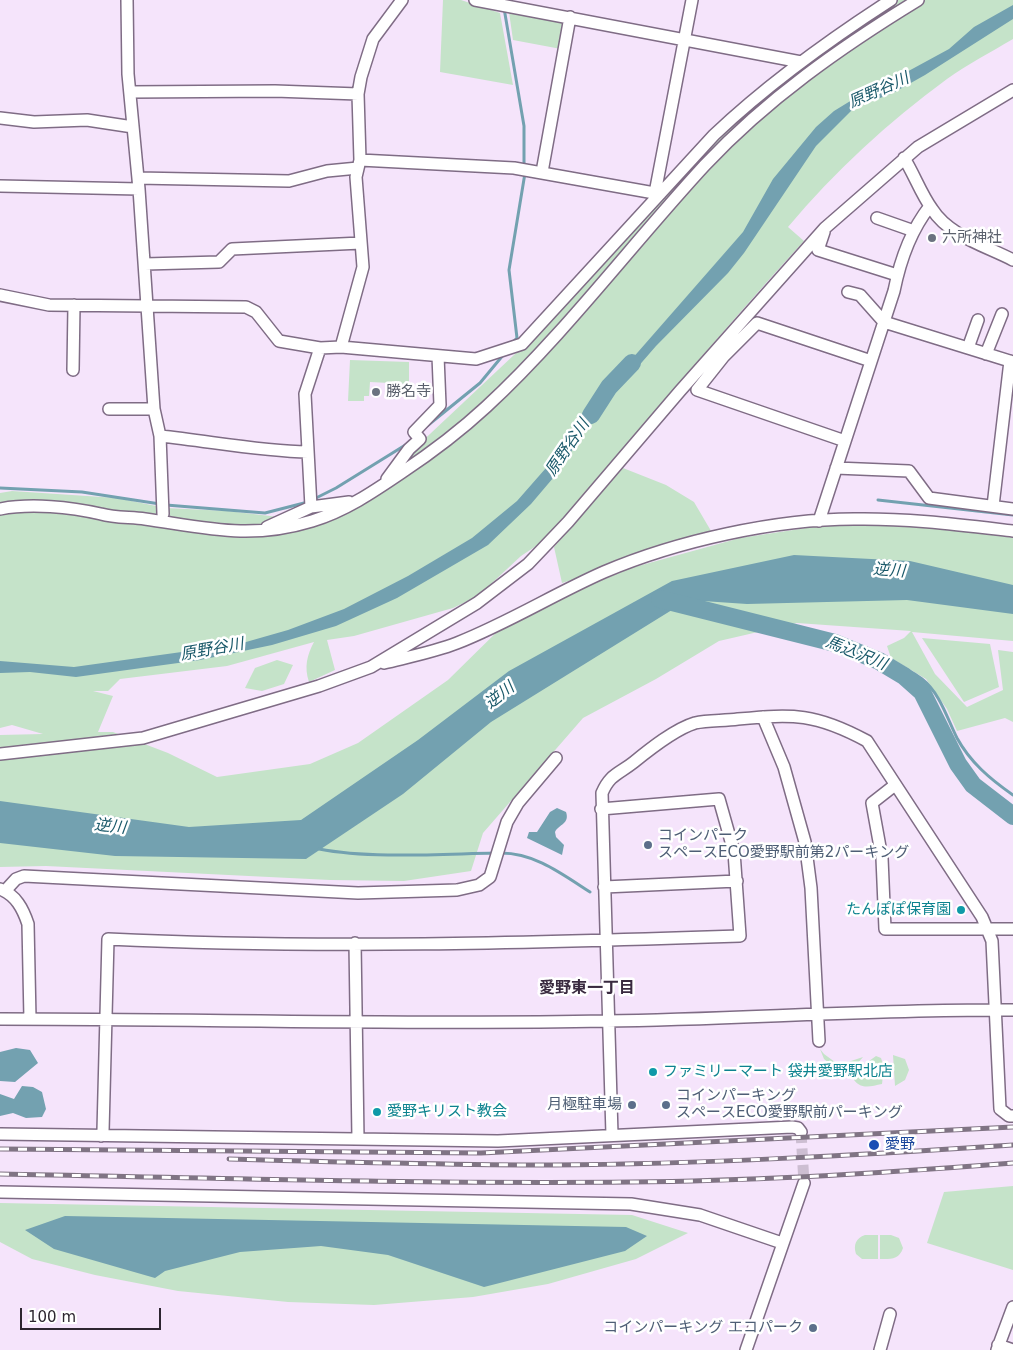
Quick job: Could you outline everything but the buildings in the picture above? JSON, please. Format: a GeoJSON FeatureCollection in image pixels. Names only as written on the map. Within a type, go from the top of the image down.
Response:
{"type":"FeatureCollection","features":[{"type":"Feature","properties":{"kind":"street"},"geometry":{"type":"LineString","coordinates":[[127,0],[130,92],[154,409],[160,436],[163,514]]}},
{"type":"Feature","properties":{"kind":"street"},"geometry":{"type":"LineString","coordinates":[[342,347],[363,267],[356,177],[359,164],[358,94],[365,60],[373,40],[402,0]]}},
{"type":"Feature","properties":{"kind":"street"},"geometry":{"type":"LineString","coordinates":[[475,0],[532,5],[570,17],[801,62]]}},
{"type":"Feature","properties":{"kind":"street"},"geometry":{"type":"LineString","coordinates":[[658,194],[692,0]]}},
{"type":"Feature","properties":{"kind":"street"},"geometry":{"type":"LineString","coordinates":[[0,295],[49,305],[246,307],[256,312],[279,342],[320,348],[342,347],[476,359],[522,344],[658,194],[746,104],[801,62],[891,0]]}},
{"type":"Feature","properties":{"kind":"street"},"geometry":{"type":"LineString","coordinates":[[0,509],[41,507],[81,510],[102,515],[208,530],[256,532],[312,521],[342,510],[384,485],[440,446],[487,406],[525,368],[706,164],[775,99],[862,34],[918,0]]}},
{"type":"Feature","properties":{"kind":"street"},"geometry":{"type":"LineString","coordinates":[[542,172],[570,17]]}},
{"type":"Feature","properties":{"kind":"street"},"geometry":{"type":"LineString","coordinates":[[372,667],[476,603],[528,564],[568,522],[680,391],[825,228],[918,147],[1013,90]]}},
{"type":"Feature","properties":{"kind":"street"},"geometry":{"type":"LineString","coordinates":[[130,92],[275,91],[358,94]]}},
{"type":"Feature","properties":{"kind":"street"},"geometry":{"type":"LineString","coordinates":[[0,118],[34,122],[87,120],[133,127]]}},
{"type":"Feature","properties":{"kind":"street"},"geometry":{"type":"LineString","coordinates":[[904,158],[930,206],[942,222],[960,235],[1013,260]]}},
{"type":"Feature","properties":{"kind":"street"},"geometry":{"type":"LineString","coordinates":[[0,186],[290,181],[359,164],[514,168],[658,194]]}},
{"type":"Feature","properties":{"kind":"street"},"geometry":{"type":"LineString","coordinates":[[819,521],[872,361],[897,275],[919,220],[930,206]]}},
{"type":"Feature","properties":{"kind":"street"},"geometry":{"type":"LineString","coordinates":[[877,218],[914,231]]}},
{"type":"Feature","properties":{"kind":"street"},"geometry":{"type":"LineString","coordinates":[[825,228],[818,250],[897,275]]}},
{"type":"Feature","properties":{"kind":"street"},"geometry":{"type":"LineString","coordinates":[[144,264],[219,262],[232,249],[361,243]]}},
{"type":"Feature","properties":{"kind":"street"},"geometry":{"type":"LineString","coordinates":[[848,292],[860,295],[884,322],[1012,362],[993,506]]}},
{"type":"Feature","properties":{"kind":"street"},"geometry":{"type":"LineString","coordinates":[[73,370],[74,306]]}},
{"type":"Feature","properties":{"kind":"street"},"geometry":{"type":"LineString","coordinates":[[986,354],[1002,314]]}},
{"type":"Feature","properties":{"kind":"street"},"geometry":{"type":"LineString","coordinates":[[968,348],[978,320]]}},
{"type":"Feature","properties":{"kind":"street"},"geometry":{"type":"LineString","coordinates":[[845,441],[697,390],[724,356],[757,323],[872,361]]}},
{"type":"Feature","properties":{"kind":"street"},"geometry":{"type":"LineString","coordinates":[[311,507],[305,394],[320,348]]}},
{"type":"Feature","properties":{"kind":"street"},"geometry":{"type":"LineString","coordinates":[[384,485],[405,454],[420,439],[414,432],[440,405],[438,356]]}},
{"type":"Feature","properties":{"kind":"street"},"geometry":{"type":"LineString","coordinates":[[109,409],[154,409]]}},
{"type":"Feature","properties":{"kind":"street"},"geometry":{"type":"LineString","coordinates":[[160,436],[248,446],[268,451],[308,452]]}},
{"type":"Feature","properties":{"kind":"street"},"geometry":{"type":"LineString","coordinates":[[836,468],[909,471],[928,498],[1013,509]]}},
{"type":"Feature","properties":{"kind":"street"},"geometry":{"type":"LineString","coordinates":[[256,532],[311,507],[361,499]]}},
{"type":"Feature","properties":{"kind":"street"},"geometry":{"type":"LineString","coordinates":[[102,515],[125,512],[163,514],[199,524],[208,530]]}},
{"type":"Feature","properties":{"kind":"street"},"geometry":{"type":"LineString","coordinates":[[0,754],[142,738],[291,695],[372,667],[456,644],[604,572],[652,554],[697,543],[714,536],[819,521],[855,518],[1013,531]]}},
{"type":"Feature","properties":{"kind":"street"},"geometry":{"type":"LineString","coordinates":[[612,1135],[602,793],[614,773],[632,763],[648,749],[695,724],[789,714],[806,716],[845,730],[866,741],[982,917],[992,941],[1000,1109],[1009,1116],[1013,1116]]}},
{"type":"Feature","properties":{"kind":"street"},"geometry":{"type":"LineString","coordinates":[[762,717],[784,767],[805,842],[811,888],[819,1042]]}},
{"type":"Feature","properties":{"kind":"street"},"geometry":{"type":"LineString","coordinates":[[30,1019],[28,924],[24,911],[16,899],[2,890],[16,879],[24,876],[358,893],[422,892],[479,885],[490,877],[507,822],[518,803],[556,758]]}},
{"type":"Feature","properties":{"kind":"street"},"geometry":{"type":"LineString","coordinates":[[895,785],[872,803],[882,858],[885,930],[1013,929]]}},
{"type":"Feature","properties":{"kind":"street"},"geometry":{"type":"LineString","coordinates":[[101,1136],[103,1131],[108,939],[355,944],[740,936],[734,852],[719,799],[601,809]]}},
{"type":"Feature","properties":{"kind":"street"},"geometry":{"type":"LineString","coordinates":[[604,886],[737,881]]}},
{"type":"Feature","properties":{"kind":"street"},"geometry":{"type":"LineString","coordinates":[[355,944],[358,1139]]}},
{"type":"Feature","properties":{"kind":"street"},"geometry":{"type":"LineString","coordinates":[[0,1019],[356,1023],[608,1021],[818,1013],[1013,1010]]}},
{"type":"Feature","properties":{"kind":"street"},"geometry":{"type":"LineString","coordinates":[[0,1134],[498,1141],[792,1127],[798,1128],[801,1132]]}},
{"type":"Feature","properties":{"kind":"street"},"geometry":{"type":"LineString","coordinates":[[746,1350],[804,1183]]}},
{"type":"Feature","properties":{"kind":"street"},"geometry":{"type":"LineString","coordinates":[[0,1192],[631,1204],[665,1208],[700,1216],[782,1243]]}},
{"type":"Feature","properties":{"kind":"street"},"geometry":{"type":"LineString","coordinates":[[1013,1307],[997,1347],[1013,1350]]}},
{"type":"Feature","properties":{"kind":"street"},"geometry":{"type":"LineString","coordinates":[[880,1350],[890,1314]]}},
{"type":"Feature","properties":{"kind":"green space"},"geometry":{"type":"Polygon","coordinates":[[[443,0],[461,0],[500,13],[513,85],[440,72],[443,0]]]}},
{"type":"Feature","properties":{"kind":"green space"},"geometry":{"type":"Polygon","coordinates":[[[894,0],[1013,0],[1013,39],[963,68],[925,95],[863,148],[824,186],[788,227],[804,241],[737,315],[542,542],[521,556],[478,596],[453,608],[354,636],[327,640],[335,670],[309,682],[307,661],[314,642],[227,666],[120,679],[108,691],[93,691],[113,696],[98,732],[113,732],[168,753],[217,777],[310,764],[358,743],[448,680],[511,618],[631,568],[740,538],[846,522],[948,525],[1013,534],[1013,641],[912,632],[935,674],[967,707],[1003,690],[998,650],[1013,652],[1013,722],[1005,718],[957,731],[947,709],[926,679],[891,658],[887,646],[904,638],[911,631],[797,623],[719,641],[656,679],[583,718],[483,833],[471,871],[404,881],[330,880],[46,866],[0,867],[0,735],[43,734],[12,725],[0,728],[0,493],[12,491],[117,498],[166,508],[228,511],[312,521],[363,497],[532,338],[733,117],[894,0]]]}},
{"type":"Feature","properties":{"kind":"green space"},"geometry":{"type":"Polygon","coordinates":[[[509,12],[565,22],[561,49],[513,40],[509,12]]]}},
{"type":"Feature","properties":{"kind":"green space"},"geometry":{"type":"Polygon","coordinates":[[[350,360],[409,362],[409,384],[370,382],[369,396],[364,396],[364,401],[348,401],[350,360]]]}},
{"type":"Feature","properties":{"kind":"green space"},"geometry":{"type":"Polygon","coordinates":[[[623,468],[666,485],[694,502],[714,536],[562,583],[554,547],[623,468]]]}},
{"type":"Feature","properties":{"kind":"green space"},"geometry":{"type":"Polygon","coordinates":[[[922,638],[990,644],[999,687],[964,702],[922,638]]]}},
{"type":"Feature","properties":{"kind":"green space"},"geometry":{"type":"Polygon","coordinates":[[[277,660],[293,665],[284,684],[262,691],[245,688],[255,668],[277,660]]]}},
{"type":"Feature","properties":{"kind":"green space"},"geometry":{"type":"Polygon","coordinates":[[[820,1049],[839,1065],[863,1057],[846,1077],[824,1059],[820,1049]]]}},
{"type":"Feature","properties":{"kind":"green space"},"geometry":{"type":"Polygon","coordinates":[[[893,1055],[905,1059],[909,1070],[905,1080],[895,1086],[893,1055]]]}},
{"type":"Feature","properties":{"kind":"green space"},"geometry":{"type":"Polygon","coordinates":[[[876,1056],[881,1058],[884,1067],[882,1084],[860,1085],[854,1080],[855,1077],[876,1056]]]}},
{"type":"Feature","properties":{"kind":"green space"},"geometry":{"type":"Polygon","coordinates":[[[1013,1186],[1013,1270],[927,1243],[944,1192],[1013,1186]]]}},
{"type":"Feature","properties":{"kind":"green space"},"geometry":{"type":"Polygon","coordinates":[[[0,1203],[632,1215],[688,1233],[636,1259],[548,1284],[473,1297],[374,1305],[288,1302],[178,1291],[95,1275],[32,1259],[0,1242],[0,1203]]]}},
{"type":"Feature","properties":{"kind":"green space"},"geometry":{"type":"Polygon","coordinates":[[[865,1235],[878,1235],[878,1259],[862,1259],[856,1254],[856,1242],[865,1235]]]}},
{"type":"Feature","properties":{"kind":"green space"},"geometry":{"type":"Polygon","coordinates":[[[880,1235],[891,1235],[899,1238],[903,1248],[897,1257],[880,1259],[880,1235]]]}},
{"type":"Feature","properties":{"kind":"water"},"geometry":{"type":"Polygon","coordinates":[[[1013,5],[1013,19],[893,93],[854,108],[816,146],[744,253],[728,273],[656,346],[590,422],[559,471],[531,504],[488,545],[397,598],[336,626],[272,645],[200,660],[76,677],[30,672],[0,673],[0,661],[74,667],[239,644],[288,630],[344,609],[408,576],[472,538],[517,501],[560,452],[631,360],[743,232],[773,179],[816,127],[834,111],[865,92],[949,49],[974,27],[1013,5]]]}},
{"type":"Feature","properties":{"kind":"water","name":"逆川"},"geometry":{"type":"Polygon","coordinates":[[[794,555],[910,561],[1013,585],[1013,614],[907,600],[747,604],[688,600],[491,722],[403,794],[306,859],[115,856],[0,843],[0,801],[189,827],[301,820],[418,740],[509,671],[672,581],[794,555]]]}},
{"type":"Feature","properties":{"kind":"water"},"geometry":{"type":"Polygon","coordinates":[[[557,808],[566,812],[567,816],[567,819],[555,832],[556,837],[564,845],[562,855],[527,838],[529,832],[537,832],[550,812],[557,808]]]}},
{"type":"Feature","properties":{"kind":"water"},"geometry":{"type":"Polygon","coordinates":[[[16,1048],[30,1050],[38,1063],[15,1082],[0,1081],[0,1052],[16,1048]]]}},
{"type":"Feature","properties":{"kind":"water"},"geometry":{"type":"Polygon","coordinates":[[[22,1086],[33,1087],[42,1092],[46,1109],[42,1117],[26,1118],[13,1113],[0,1116],[0,1094],[14,1099],[22,1086]]]}},
{"type":"Feature","properties":{"kind":"water"},"geometry":{"type":"Polygon","coordinates":[[[65,1216],[626,1227],[647,1236],[625,1251],[484,1287],[388,1255],[321,1246],[240,1252],[165,1271],[155,1278],[54,1249],[25,1230],[65,1216]]]}},
{"type":"Feature","properties":{"kind":"waterway"},"geometry":{"type":"LineString","coordinates":[[504,8],[524,126],[524,167]]}},
{"type":"Feature","properties":{"kind":"waterway"},"geometry":{"type":"LineString","coordinates":[[512,343],[517,338],[509,270],[525,173]]}},
{"type":"Feature","properties":{"kind":"waterway"},"geometry":{"type":"LineString","coordinates":[[427,426],[480,383],[504,354]]}},
{"type":"Feature","properties":{"kind":"waterway","name":"原野谷川"},"geometry":{"type":"LineString","coordinates":[[591,415],[609,387],[632,363]]}},
{"type":"Feature","properties":{"kind":"waterway"},"geometry":{"type":"LineString","coordinates":[[314,499],[336,488],[407,444]]}},
{"type":"Feature","properties":{"kind":"waterway"},"geometry":{"type":"LineString","coordinates":[[0,488],[82,492],[160,504]]}},
{"type":"Feature","properties":{"kind":"waterway"},"geometry":{"type":"LineString","coordinates":[[878,500],[1013,515]]}},
{"type":"Feature","properties":{"kind":"waterway"},"geometry":{"type":"LineString","coordinates":[[166,505],[265,513],[308,502]]}},
{"type":"Feature","properties":{"kind":"waterway","name":"馬込沢川"},"geometry":{"type":"LineString","coordinates":[[660,599],[835,643],[879,661],[904,676],[922,692],[958,764],[973,785],[1013,816]]}},
{"type":"Feature","properties":{"kind":"waterway"},"geometry":{"type":"LineString","coordinates":[[854,651],[898,665],[922,679],[934,691],[957,738],[968,755],[996,783],[1013,795]]}},
{"type":"Feature","properties":{"kind":"waterway"},"geometry":{"type":"LineString","coordinates":[[319,849],[383,855],[495,853]]}},
{"type":"Feature","properties":{"kind":"waterway"},"geometry":{"type":"LineString","coordinates":[[501,853],[513,854],[537,861],[590,892]]}},
{"type":"Feature","properties":{"kind":"tunnel"},"geometry":{"type":"LineString","coordinates":[[801,1132],[804,1183]]}},
{"type":"Feature","properties":{"kind":"railway"},"geometry":{"type":"LineString","coordinates":[[0,1149],[481,1153],[1013,1127]]}},
{"type":"Feature","properties":{"kind":"railway"},"geometry":{"type":"LineString","coordinates":[[229,1159],[552,1165],[667,1163],[1013,1145]]}},
{"type":"Feature","properties":{"kind":"railway"},"geometry":{"type":"LineString","coordinates":[[0,1174],[237,1179],[632,1182],[822,1176],[1013,1163]]}},
{"type":"Feature","properties":{"kind":"place","name":"六所神社"},"geometry":{"type":"Point","coordinates":[932,238]}},
{"type":"Feature","properties":{"kind":"place","name":"勝名寺"},"geometry":{"type":"Point","coordinates":[376,392]}},
{"type":"Feature","properties":{"kind":"place","name":"コインパーク スペースECO愛野駅前第2パーキング"},"geometry":{"type":"Point","coordinates":[648,845]}},
{"type":"Feature","properties":{"kind":"place","name":"たんぽぽ保育園"},"geometry":{"type":"Point","coordinates":[961,910]}},
{"type":"Feature","properties":{"kind":"place","name":"ファミリーマート 袋井愛野駅北店"},"geometry":{"type":"Point","coordinates":[653,1072]}},
{"type":"Feature","properties":{"kind":"place","name":"月極駐車場"},"geometry":{"type":"Point","coordinates":[632,1105]}},
{"type":"Feature","properties":{"kind":"place","name":"コインパーキング スペースECO愛野駅前パーキング"},"geometry":{"type":"Point","coordinates":[666,1105]}},
{"type":"Feature","properties":{"kind":"place","name":"愛野キリスト教会"},"geometry":{"type":"Point","coordinates":[377,1112]}},
{"type":"Feature","properties":{"kind":"place","name":"愛野"},"geometry":{"type":"Point","coordinates":[874,1145]}},
{"type":"Feature","properties":{"kind":"place","name":"コインパーキング エコパーク"},"geometry":{"type":"Point","coordinates":[813,1328]}},
{"type":"Feature","properties":{"kind":"district","name":"愛野東一丁目"},"geometry":{"type":"Point","coordinates":[587,989]}}]}
